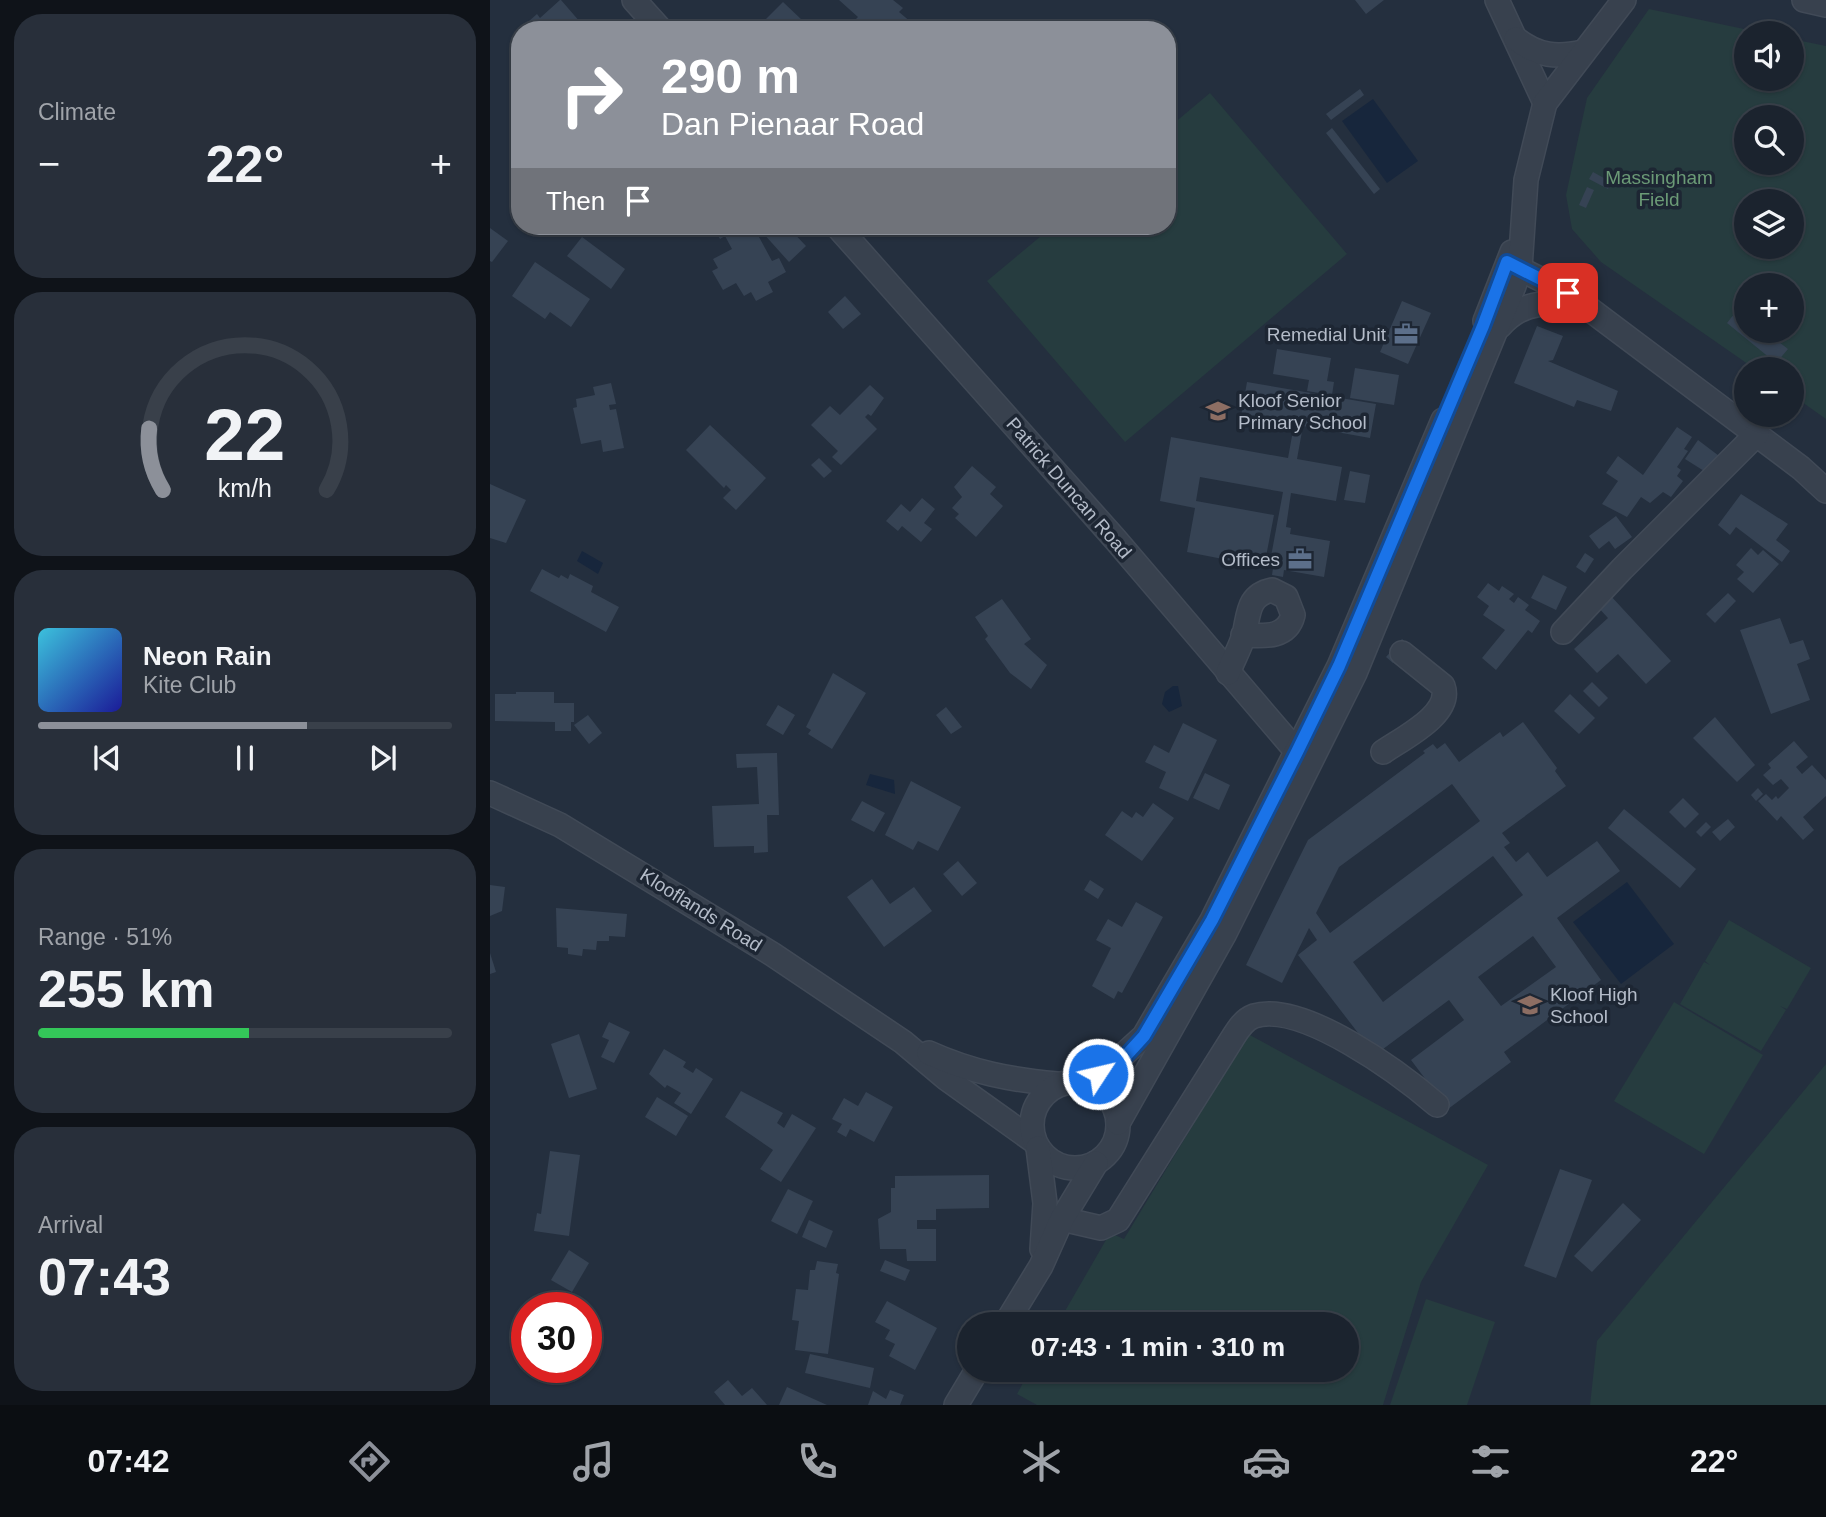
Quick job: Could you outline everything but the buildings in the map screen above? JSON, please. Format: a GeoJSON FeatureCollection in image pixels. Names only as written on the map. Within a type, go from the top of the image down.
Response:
{"type":"FeatureCollection","features":[{"type":"Feature","properties":{"kind":"street"},"geometry":{"type":"LineString","coordinates":[[634,0],[653,21]]}},
{"type":"Feature","properties":{"kind":"street"},"geometry":{"type":"LineString","coordinates":[[1497,0],[1545,103]]}},
{"type":"Feature","properties":{"kind":"street"},"geometry":{"type":"LineString","coordinates":[[1013,1312],[1041,1266],[1062,1219],[1096,1163],[1110,1150],[1118,1123],[1225,933],[1307,774],[1371,635],[1499,327],[1520,233],[1526,180],[1545,103],[1624,0]]}},
{"type":"Feature","properties":{"kind":"street"},"geometry":{"type":"LineString","coordinates":[[1804,0],[1826,5]]}},
{"type":"Feature","properties":{"kind":"street"},"geometry":{"type":"LineString","coordinates":[[1516,39],[1539,54],[1566,56],[1583,52]]}},
{"type":"Feature","properties":{"kind":"street","name":"Patrick Duncan Road"},"geometry":{"type":"LineString","coordinates":[[845,235],[1115,539],[1297,752]]}},
{"type":"Feature","properties":{"kind":"street"},"geometry":{"type":"LineString","coordinates":[[1513,265],[1568,293],[1757,434],[1826,491]]}},
{"type":"Feature","properties":{"kind":"street"},"geometry":{"type":"LineString","coordinates":[[1041,1266],[1045,1212],[1036,1145],[1031,1130],[1036,1105],[1043,1095],[1110,1068],[1144,1036],[1212,920],[1311,725],[1483,326],[1513,265]]}},
{"type":"Feature","properties":{"kind":"street"},"geometry":{"type":"LineString","coordinates":[[1499,327],[1511,313],[1525,306],[1547,302],[1590,312]]}},
{"type":"Feature","properties":{"kind":"street"},"geometry":{"type":"LineString","coordinates":[[1563,632],[1757,434]]}},
{"type":"Feature","properties":{"kind":"street"},"geometry":{"type":"LineString","coordinates":[[1227,673],[1244,635]]}},
{"type":"Feature","properties":{"kind":"street"},"geometry":{"type":"LineString","coordinates":[[1371,635],[1398,650],[1443,686],[1445,698],[1437,713],[1383,752]]}},
{"type":"Feature","properties":{"kind":"street"},"geometry":{"type":"LineString","coordinates":[[1255,705],[1286,721],[1311,725]]}},
{"type":"Feature","properties":{"kind":"street","name":"Klooflands Road"},"geometry":{"type":"LineString","coordinates":[[490,793],[560,825],[637,870],[903,1042],[947,1079],[1036,1145]]}},
{"type":"Feature","properties":{"kind":"street"},"geometry":{"type":"LineString","coordinates":[[1062,1219],[1101,1228],[1118,1220],[1231,1039],[1242,1024],[1254,1016],[1288,1016],[1326,1029],[1413,1084],[1437,1105]]}},
{"type":"Feature","properties":{"kind":"street","name":"Klooflands Road"},"geometry":{"type":"LineString","coordinates":[[903,1042],[971,1071],[1010,1080],[1068,1083]]}},
{"type":"Feature","properties":{"kind":"street"},"geometry":{"type":"LineString","coordinates":[[1068,1083],[1102,1091],[1116,1111],[1118,1123]]}},
{"type":"Feature","properties":{"kind":"street"},"geometry":{"type":"LineString","coordinates":[[1036,1145],[1058,1164],[1070,1168],[1096,1163]]}},
{"type":"Feature","properties":{"kind":"street"},"geometry":{"type":"LineString","coordinates":[[956,1405],[970,1382]]}},
{"type":"Feature","properties":{"kind":"green space","name":"Massingham Field"},"geometry":{"type":"Polygon","coordinates":[[[1649,9],[1734,27],[1734,91],[1804,91],[1804,41],[1826,46],[1826,419],[1804,403],[1804,357],[1738,357],[1601,262],[1572,229],[1566,195],[1587,98],[1649,9]]]}},
{"type":"Feature","properties":{"kind":"green space"},"geometry":{"type":"Polygon","coordinates":[[[1210,93],[1347,254],[1125,442],[987,281],[1042,235],[1176,235],[1176,121],[1210,93]]]}},
{"type":"Feature","properties":{"kind":"green space"},"geometry":{"type":"Polygon","coordinates":[[[1729,920],[1811,968],[1787,1009],[1780,1006],[1786,1010],[1761,1051],[1680,1004],[1704,962],[1710,965],[1705,961],[1729,920]]]}},
{"type":"Feature","properties":{"kind":"green space"},"geometry":{"type":"Polygon","coordinates":[[[1674,1002],[1763,1055],[1704,1154],[1614,1101],[1674,1002]]]}},
{"type":"Feature","properties":{"kind":"green space"},"geometry":{"type":"Polygon","coordinates":[[[1248,1034],[1488,1165],[1421,1282],[1383,1405],[1037,1405],[1017,1394],[1024,1382],[1359,1382],[1359,1312],[1064,1312],[1110,1233],[1124,1239],[1248,1034]]]}},
{"type":"Feature","properties":{"kind":"green space"},"geometry":{"type":"Polygon","coordinates":[[[1826,1064],[1826,1405],[1590,1405],[1597,1341],[1826,1064]]]}},
{"type":"Feature","properties":{"kind":"green space"},"geometry":{"type":"Polygon","coordinates":[[[1426,1299],[1495,1322],[1467,1405],[1390,1405],[1426,1299]]]}},
{"type":"Feature","properties":{"kind":"water"},"geometry":{"type":"Polygon","coordinates":[[[1373,99],[1418,161],[1387,183],[1342,121],[1373,99]]]}},
{"type":"Feature","properties":{"kind":"water"},"geometry":{"type":"Polygon","coordinates":[[[582,551],[603,563],[598,574],[577,561],[582,551]]]}},
{"type":"Feature","properties":{"kind":"water"},"geometry":{"type":"Polygon","coordinates":[[[1178,686],[1182,706],[1169,712],[1162,704],[1165,692],[1178,686]]]}},
{"type":"Feature","properties":{"kind":"water"},"geometry":{"type":"Polygon","coordinates":[[[870,774],[894,780],[895,794],[866,785],[870,774]]]}},
{"type":"Feature","properties":{"kind":"water"},"geometry":{"type":"Polygon","coordinates":[[[1627,882],[1674,944],[1621,984],[1573,922],[1627,882]]]}},
{"type":"Feature","properties":{"kind":"place","name":"Remedial Unit"},"geometry":{"type":"Point","coordinates":[1406,334]}},
{"type":"Feature","properties":{"kind":"place","name":"Kloof Senior Primary School"},"geometry":{"type":"Point","coordinates":[1218,411]}},
{"type":"Feature","properties":{"kind":"place","name":"Offices"},"geometry":{"type":"Point","coordinates":[1300,559]}},
{"type":"Feature","properties":{"kind":"place","name":"Kloof High School"},"geometry":{"type":"Point","coordinates":[1530,1005]}},
{"type":"Feature","properties":{"kind":"route"},"geometry":{"type":"LineString","coordinates":[[1098,1074],[1123,1059],[1144,1036],[1212,920],[1297,752],[1339,666],[1483,326],[1507,262],[1568,293]]}}]}
